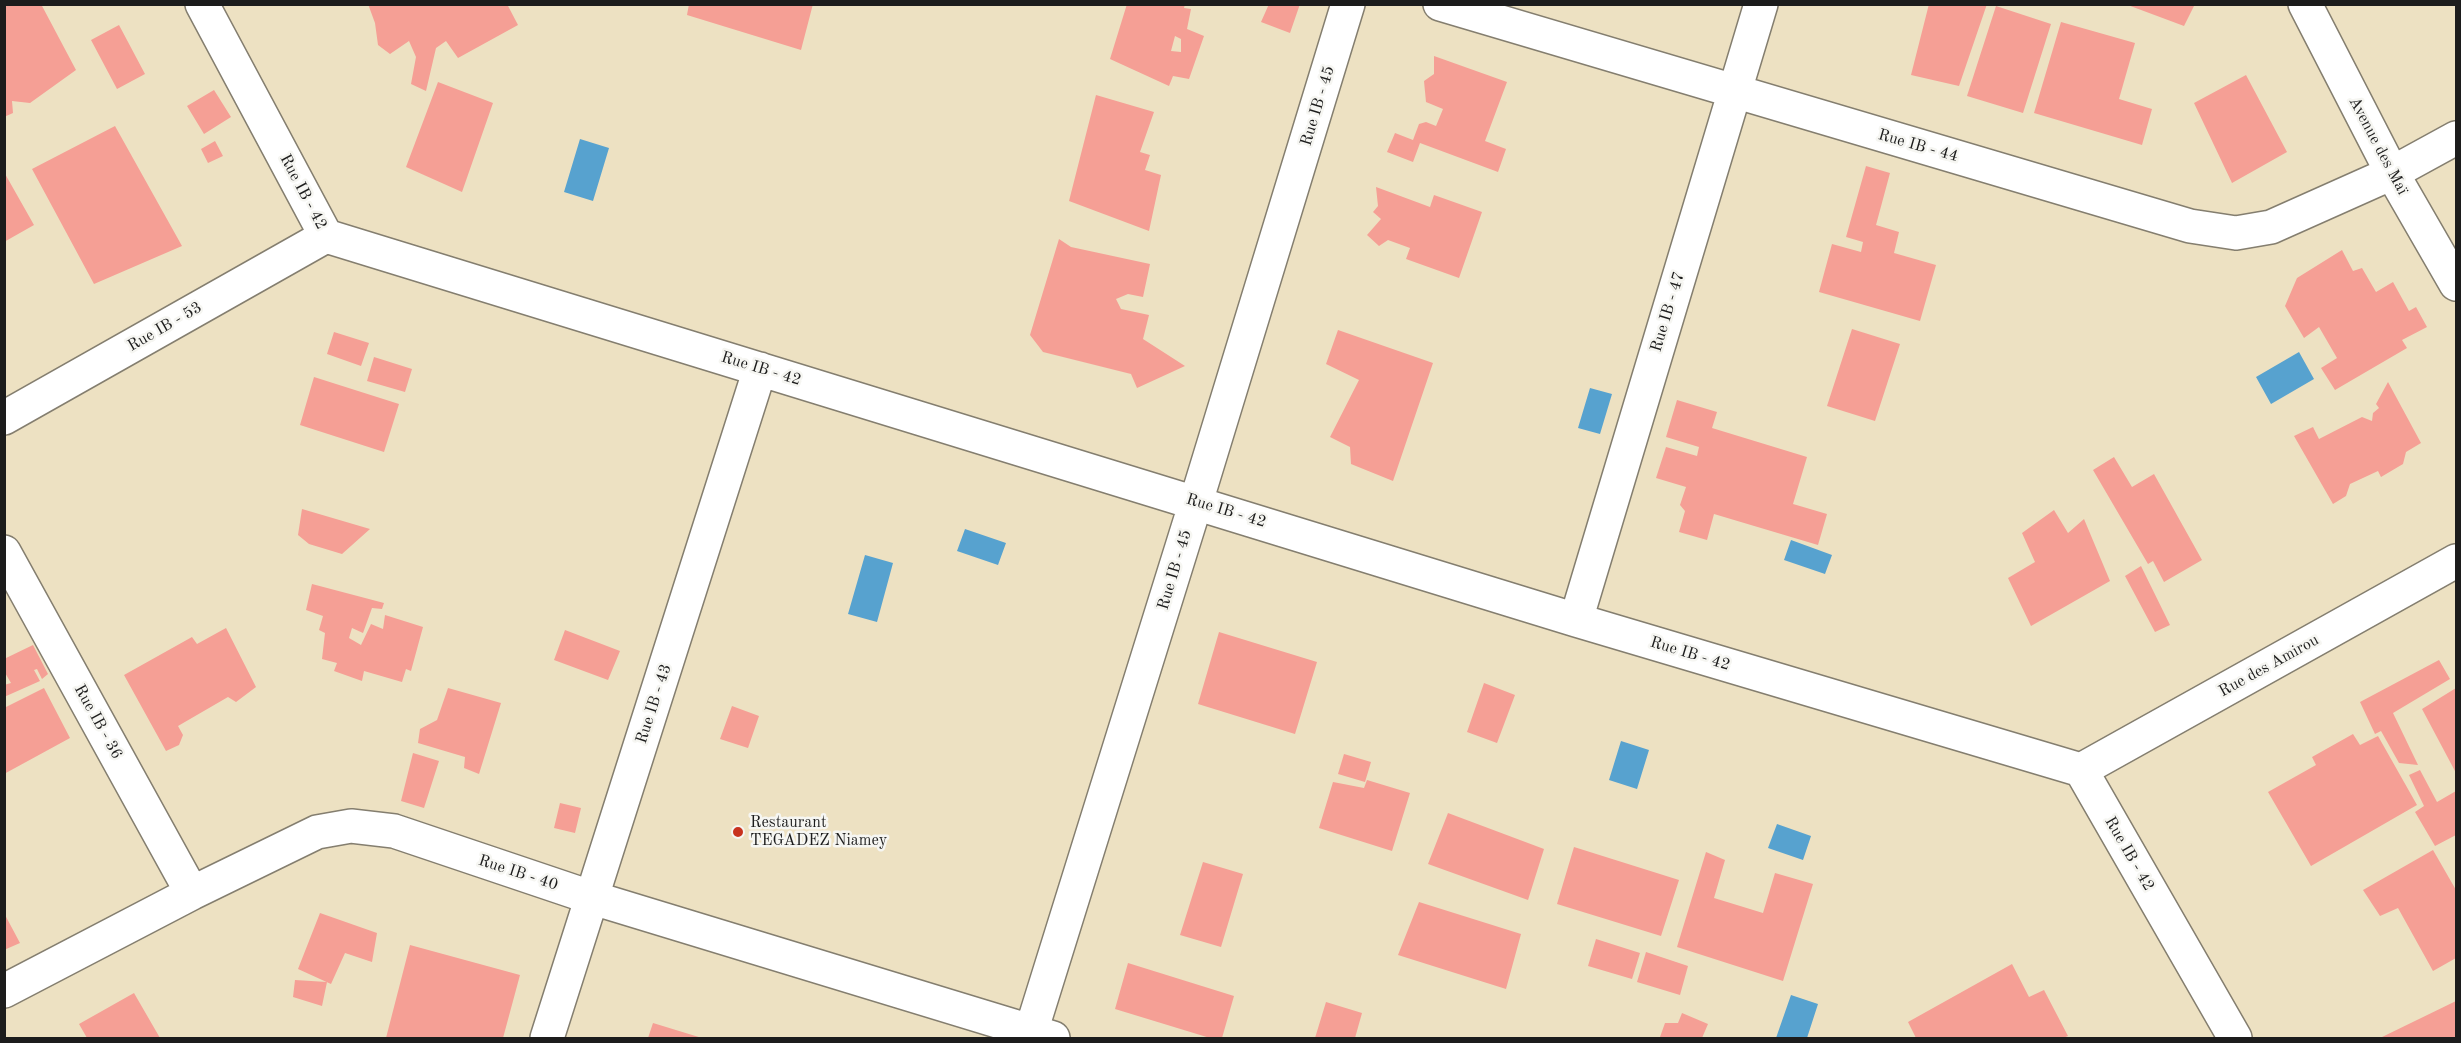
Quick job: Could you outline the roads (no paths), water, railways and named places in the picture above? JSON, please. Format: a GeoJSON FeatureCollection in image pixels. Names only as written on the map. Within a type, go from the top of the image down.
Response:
{"type":"FeatureCollection","features":[{"type":"Feature","properties":{"kind":"street","name":"Rue IB - 42"},"geometry":{"type":"LineString","coordinates":[[202,4],[327,236],[1576,620],[2080,770],[2235,1038]]}},
{"type":"Feature","properties":{"kind":"street","name":"Rue IB - 45"},"geometry":{"type":"LineString","coordinates":[[1037,1036],[1196,502],[1348,4]]}},
{"type":"Feature","properties":{"kind":"street","name":"Rue IB - 44"},"geometry":{"type":"LineString","coordinates":[[1440,4],[2190,226],[2236,233],[2271,226],[2392,173],[2457,138]]}},
{"type":"Feature","properties":{"kind":"street","name":"Rue IB - 47"},"geometry":{"type":"LineString","coordinates":[[1576,620],[1761,4]]}},
{"type":"Feature","properties":{"kind":"street","name":"Avenue des Maï"},"geometry":{"type":"LineString","coordinates":[[2305,4],[2392,173],[2457,284]]}},
{"type":"Feature","properties":{"kind":"street","name":"Rue IB - 53"},"geometry":{"type":"LineString","coordinates":[[4,418],[327,236]]}},
{"type":"Feature","properties":{"kind":"street","name":"Rue IB - 43"},"geometry":{"type":"LineString","coordinates":[[547,1038],[760,369]]}},
{"type":"Feature","properties":{"kind":"street","name":"Rue IB - 36"},"geometry":{"type":"LineString","coordinates":[[4,552],[192,892]]}},
{"type":"Feature","properties":{"kind":"street","name":"Rue des Amirou"},"geometry":{"type":"LineString","coordinates":[[2080,770],[2457,561]]}},
{"type":"Feature","properties":{"kind":"street","name":"Rue IB - 40"},"geometry":{"type":"LineString","coordinates":[[4,991],[192,892],[317,832],[351,826],[394,831],[592,898],[1037,1036]]}},
{"type":"Feature","properties":{"kind":"water"},"geometry":{"type":"Polygon","coordinates":[[[580,139],[609,148],[593,201],[564,192],[580,139]]]}},
{"type":"Feature","properties":{"kind":"water"},"geometry":{"type":"Polygon","coordinates":[[[2299,352],[2314,379],[2271,404],[2256,377],[2299,352]]]}},
{"type":"Feature","properties":{"kind":"water"},"geometry":{"type":"Polygon","coordinates":[[[1590,388],[1612,394],[1600,434],[1578,428],[1590,388]]]}},
{"type":"Feature","properties":{"kind":"water"},"geometry":{"type":"Polygon","coordinates":[[[965,529],[1006,543],[998,565],[957,551],[965,529]]]}},
{"type":"Feature","properties":{"kind":"water"},"geometry":{"type":"Polygon","coordinates":[[[1791,540],[1832,555],[1825,574],[1784,560],[1791,540]]]}},
{"type":"Feature","properties":{"kind":"water"},"geometry":{"type":"Polygon","coordinates":[[[865,555],[893,563],[877,622],[848,614],[865,555]]]}},
{"type":"Feature","properties":{"kind":"water"},"geometry":{"type":"Polygon","coordinates":[[[1621,741],[1649,750],[1637,789],[1609,780],[1621,741]]]}},
{"type":"Feature","properties":{"kind":"water"},"geometry":{"type":"Polygon","coordinates":[[[1777,824],[1811,836],[1803,860],[1768,848],[1777,824]]]}},
{"type":"Feature","properties":{"kind":"water"},"geometry":{"type":"Polygon","coordinates":[[[1791,995],[1818,1004],[1807,1038],[1776,1038],[1791,995]]]}},
{"type":"Feature","properties":{"kind":"place","name":"Restaurant TEGADEZ Niamey"},"geometry":{"type":"Point","coordinates":[738,832]}}]}
